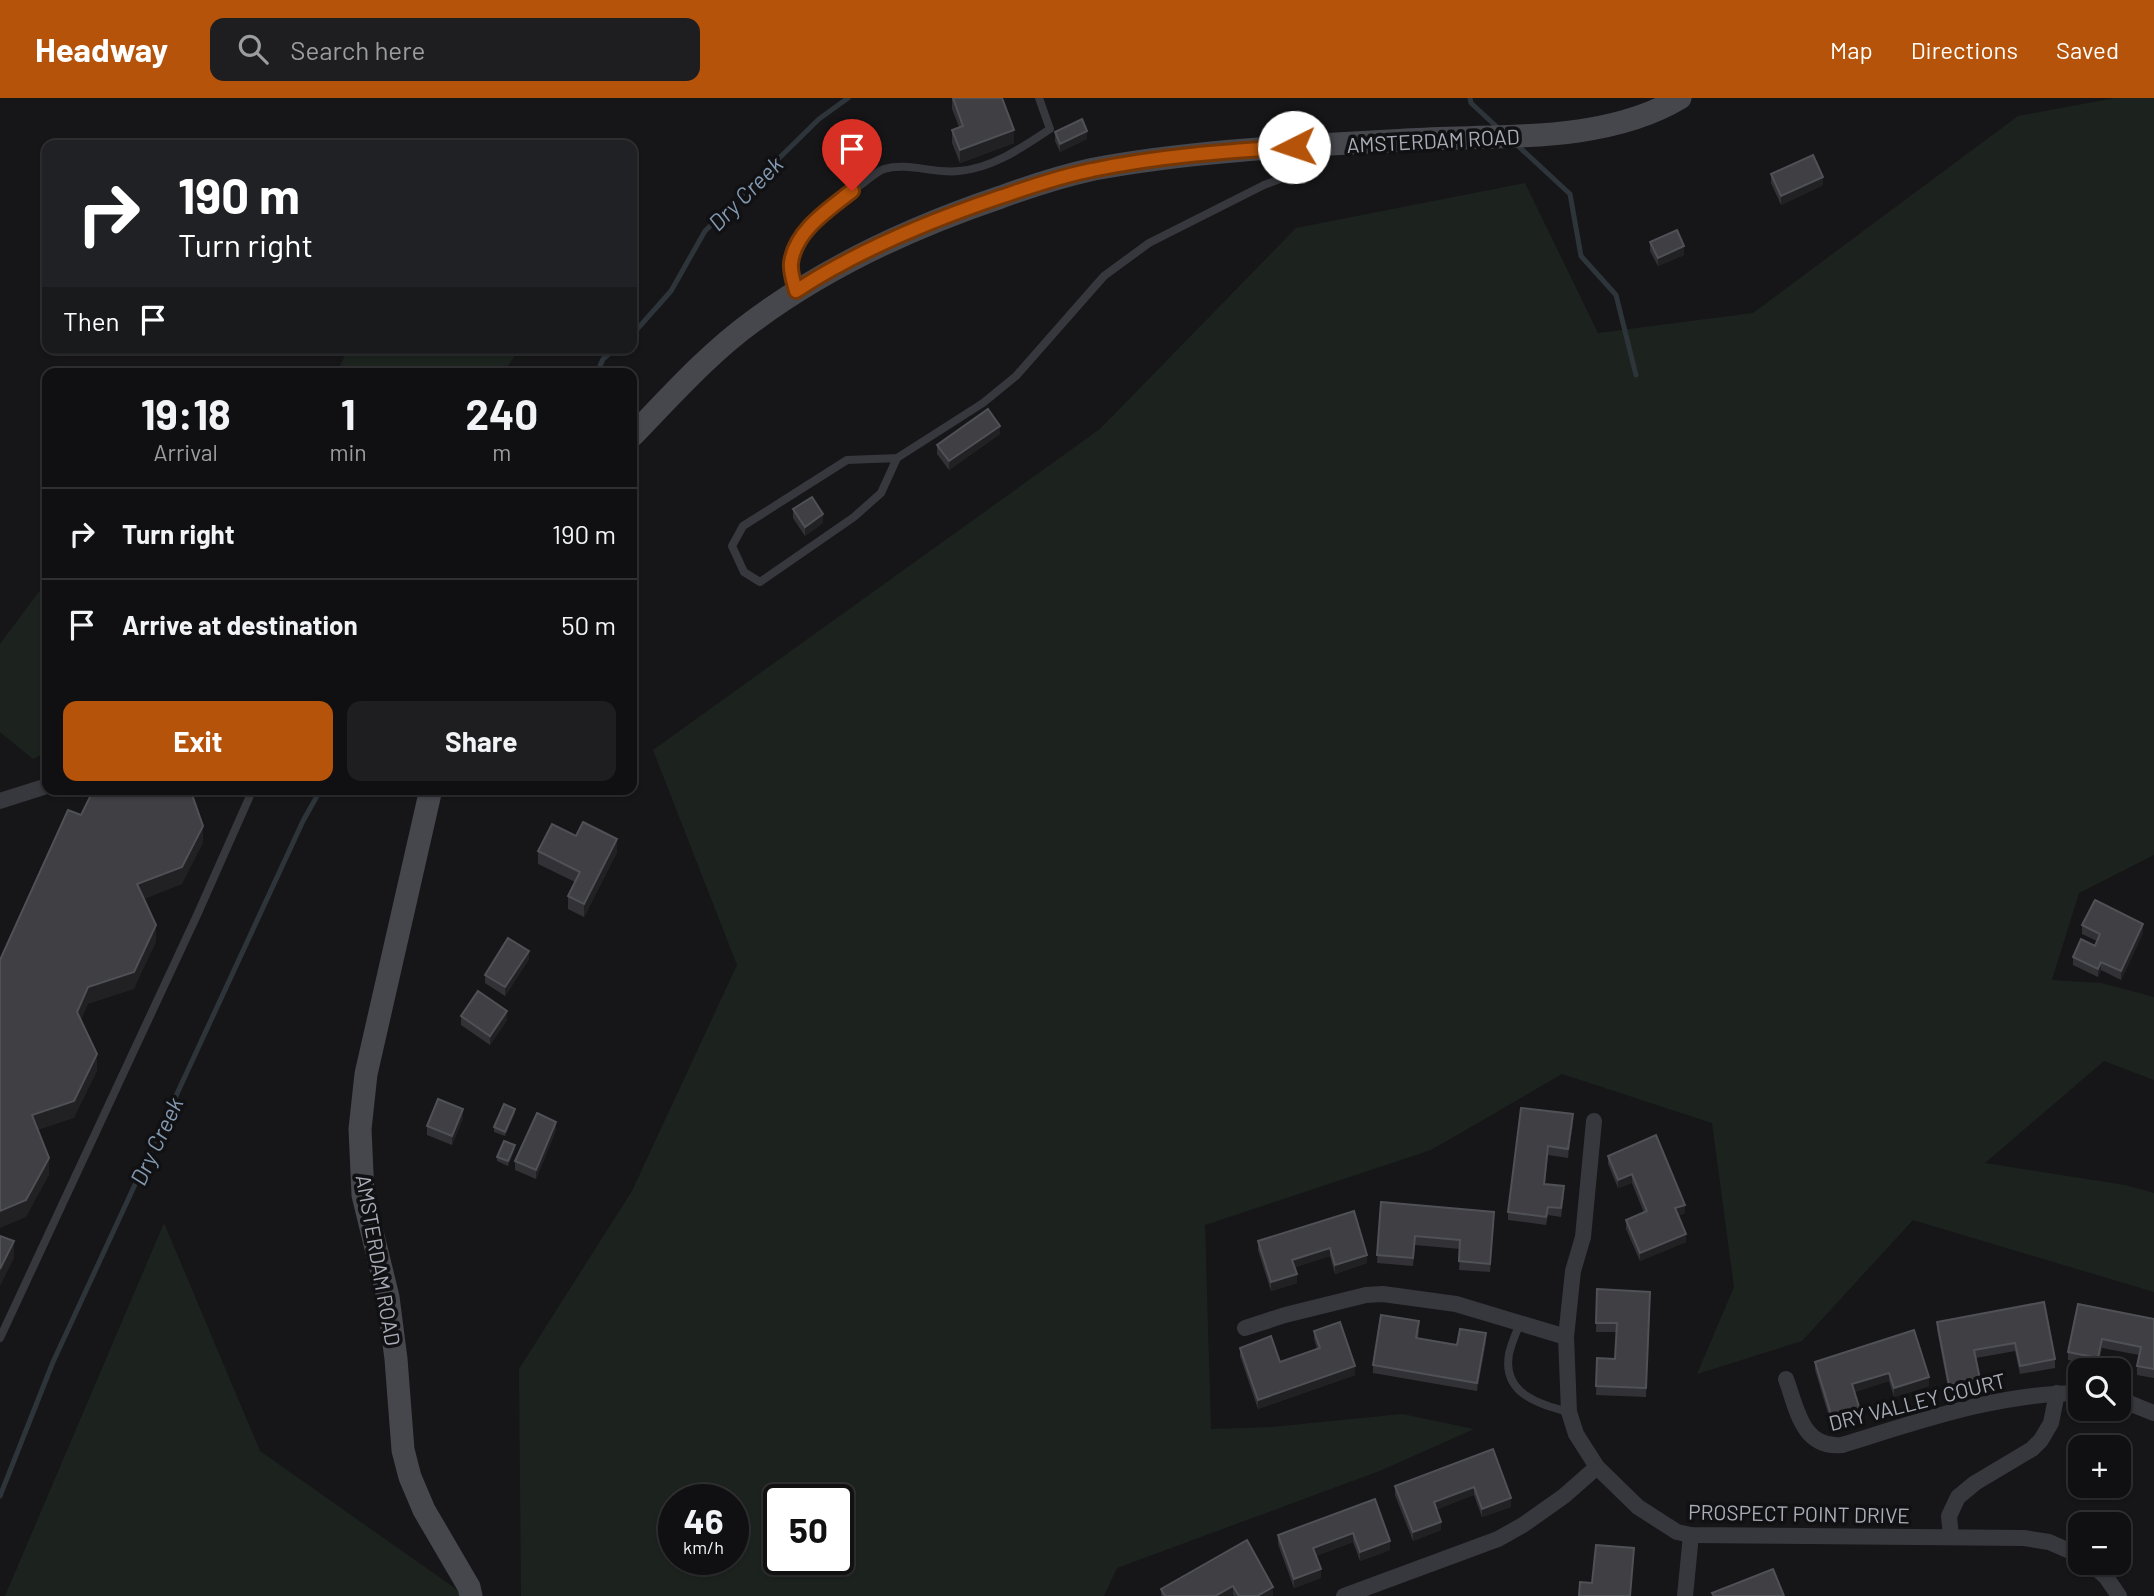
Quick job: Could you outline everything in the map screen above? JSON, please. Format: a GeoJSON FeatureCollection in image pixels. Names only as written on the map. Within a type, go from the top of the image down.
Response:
{"type":"FeatureCollection","features":[{"type":"Feature","properties":{"kind":"main road","name":"AMSTERDAM ROAD"},"geometry":{"type":"LineString","coordinates":[[637,431],[715,353],[750,323],[796,291],[886,242],[958,211],[1056,178],[1094,169],[1171,158],[1315,146],[1524,136],[1600,128],[1642,117],[1680,98]]}},
{"type":"Feature","properties":{"kind":"main road","name":"AMSTERDAM ROAD"},"geometry":{"type":"LineString","coordinates":[[430,795],[366,1074],[360,1129],[363,1195],[388,1297],[397,1359],[403,1450],[410,1477],[424,1510],[469,1587],[471,1596]]}},
{"type":"Feature","properties":{"kind":"street"},"geometry":{"type":"LineString","coordinates":[[0,801],[42,788]]}},
{"type":"Feature","properties":{"kind":"street","name":"PROSPECT POINT DRIVE"},"geometry":{"type":"LineString","coordinates":[[1594,1121],[1583,1237],[1573,1271],[1566,1337],[1569,1412],[1576,1434],[1597,1467],[1638,1507],[1677,1532],[1690,1535],[2024,1538],[2049,1542],[2068,1550]]}},
{"type":"Feature","properties":{"kind":"street"},"geometry":{"type":"LineString","coordinates":[[1245,1328],[1366,1295],[1383,1294],[1456,1304],[1566,1337]]}},
{"type":"Feature","properties":{"kind":"street","name":"DRY VALLEY COURT"},"geometry":{"type":"LineString","coordinates":[[1786,1379],[1807,1432],[1817,1442],[1828,1447],[1842,1446],[1998,1400],[2068,1393]]}},
{"type":"Feature","properties":{"kind":"street"},"geometry":{"type":"LineString","coordinates":[[1951,1537],[1950,1516],[1958,1497],[1975,1483],[2032,1449],[2041,1440],[2051,1423],[2057,1393]]}},
{"type":"Feature","properties":{"kind":"street"},"geometry":{"type":"LineString","coordinates":[[2131,1404],[2154,1413]]}},
{"type":"Feature","properties":{"kind":"street"},"geometry":{"type":"LineString","coordinates":[[1344,1596],[1498,1539],[1564,1496],[1597,1467]]}},
{"type":"Feature","properties":{"kind":"street"},"geometry":{"type":"LineString","coordinates":[[1685,1596],[1690,1535]]}},
{"type":"Feature","properties":{"kind":"street"},"geometry":{"type":"LineString","coordinates":[[2104,1575],[2119,1596]]}},
{"type":"Feature","properties":{"kind":"lane"},"geometry":{"type":"LineString","coordinates":[[796,291],[791,264],[799,241],[817,219],[852,191],[881,170],[898,166],[959,172],[1018,151],[1050,129],[1039,98]]}},
{"type":"Feature","properties":{"kind":"lane"},"geometry":{"type":"LineString","coordinates":[[897,458],[881,493],[854,517],[760,582],[744,572],[732,546],[743,526],[847,460],[897,458],[983,403],[1016,376],[1104,276],[1149,243],[1264,185],[1309,168],[1316,158],[1315,146]]}},
{"type":"Feature","properties":{"kind":"lane"},"geometry":{"type":"LineString","coordinates":[[0,1338],[250,795]]}},
{"type":"Feature","properties":{"kind":"lane"},"geometry":{"type":"LineString","coordinates":[[1520,1323],[1509,1355],[1509,1371],[1515,1384],[1525,1397],[1536,1403],[1569,1412]]}},
{"type":"Feature","properties":{"kind":"shaded area"},"geometry":{"type":"Polygon","coordinates":[[[2115,98],[2154,98],[2154,855],[2079,893],[2052,980],[2101,983],[2154,997],[2154,1080],[2104,1061],[1985,1163],[2125,1185],[2154,1193],[2154,1292],[1913,1220],[1802,1341],[1697,1374],[1734,1287],[1712,1123],[1562,1074],[1431,1150],[1205,1225],[1211,1429],[1272,1427],[1402,1414],[1474,1429],[1382,1470],[1117,1568],[1104,1596],[521,1596],[519,1369],[632,1191],[737,965],[653,750],[1100,429],[1296,228],[1525,183],[1598,333],[1753,313],[2018,116],[2115,98]]]}},
{"type":"Feature","properties":{"kind":"shaded area"},"geometry":{"type":"Polygon","coordinates":[[[345,354],[516,354],[506,368],[339,368],[345,354]]]}},
{"type":"Feature","properties":{"kind":"shaded area"},"geometry":{"type":"Polygon","coordinates":[[[42,588],[42,754],[33,759],[0,732],[0,644],[42,588]]]}},
{"type":"Feature","properties":{"kind":"shaded area"},"geometry":{"type":"Polygon","coordinates":[[[164,1223],[260,1451],[466,1596],[5,1596],[164,1223]]]}},
{"type":"Feature","properties":{"kind":"building"},"geometry":{"type":"Polygon","coordinates":[[[953,98],[1002,98],[1014,130],[960,150],[952,130],[963,126],[953,98]]]}},
{"type":"Feature","properties":{"kind":"building"},"geometry":{"type":"Polygon","coordinates":[[[1082,119],[1087,131],[1060,144],[1055,132],[1082,119]]]}},
{"type":"Feature","properties":{"kind":"building"},"geometry":{"type":"Polygon","coordinates":[[[1813,155],[1823,177],[1781,196],[1771,174],[1813,155]]]}},
{"type":"Feature","properties":{"kind":"building"},"geometry":{"type":"Polygon","coordinates":[[[1677,230],[1684,246],[1658,258],[1650,242],[1677,230]]]}},
{"type":"Feature","properties":{"kind":"building"},"geometry":{"type":"Polygon","coordinates":[[[988,409],[1000,426],[949,461],[937,445],[988,409]]]}},
{"type":"Feature","properties":{"kind":"building"},"geometry":{"type":"Polygon","coordinates":[[[812,497],[823,514],[805,527],[793,509],[812,497]]]}},
{"type":"Feature","properties":{"kind":"building"},"geometry":{"type":"Polygon","coordinates":[[[91,795],[192,795],[203,826],[182,867],[137,884],[156,925],[134,972],[88,987],[77,1012],[97,1054],[74,1101],[32,1115],[49,1158],[26,1200],[0,1211],[0,960],[68,810],[81,815],[91,795]]]}},
{"type":"Feature","properties":{"kind":"building"},"geometry":{"type":"Polygon","coordinates":[[[583,822],[617,839],[584,904],[568,896],[580,872],[538,851],[552,824],[576,836],[583,822]]]}},
{"type":"Feature","properties":{"kind":"building"},"geometry":{"type":"Polygon","coordinates":[[[2095,900],[2143,924],[2121,971],[2101,962],[2098,969],[2073,957],[2081,939],[2095,946],[2100,934],[2082,925],[2095,900]]]}},
{"type":"Feature","properties":{"kind":"building"},"geometry":{"type":"Polygon","coordinates":[[[508,938],[529,951],[505,987],[485,975],[508,938]]]}},
{"type":"Feature","properties":{"kind":"building"},"geometry":{"type":"Polygon","coordinates":[[[478,991],[507,1011],[490,1036],[461,1016],[478,991]]]}},
{"type":"Feature","properties":{"kind":"building"},"geometry":{"type":"Polygon","coordinates":[[[438,1099],[463,1109],[452,1136],[427,1126],[438,1099]]]}},
{"type":"Feature","properties":{"kind":"building"},"geometry":{"type":"Polygon","coordinates":[[[504,1104],[515,1109],[505,1132],[494,1127],[504,1104]]]}},
{"type":"Feature","properties":{"kind":"building"},"geometry":{"type":"Polygon","coordinates":[[[1521,1108],[1573,1114],[1568,1149],[1548,1146],[1544,1184],[1564,1186],[1561,1208],[1548,1207],[1546,1217],[1508,1212],[1521,1108]]]}},
{"type":"Feature","properties":{"kind":"building"},"geometry":{"type":"Polygon","coordinates":[[[537,1113],[556,1122],[536,1170],[515,1161],[537,1113]]]}},
{"type":"Feature","properties":{"kind":"building"},"geometry":{"type":"Polygon","coordinates":[[[1656,1135],[1685,1205],[1675,1208],[1686,1234],[1640,1253],[1626,1220],[1647,1211],[1632,1174],[1618,1180],[1608,1156],[1656,1135]]]}},
{"type":"Feature","properties":{"kind":"building"},"geometry":{"type":"Polygon","coordinates":[[[504,1141],[515,1145],[508,1161],[497,1157],[504,1141]]]}},
{"type":"Feature","properties":{"kind":"building"},"geometry":{"type":"Polygon","coordinates":[[[1381,1202],[1494,1212],[1490,1264],[1459,1261],[1460,1240],[1415,1236],[1413,1258],[1377,1255],[1381,1202]]]}},
{"type":"Feature","properties":{"kind":"building"},"geometry":{"type":"Polygon","coordinates":[[[1354,1211],[1367,1255],[1335,1265],[1330,1248],[1292,1260],[1297,1274],[1271,1282],[1258,1241],[1354,1211]]]}},
{"type":"Feature","properties":{"kind":"building"},"geometry":{"type":"Polygon","coordinates":[[[0,1236],[14,1241],[0,1269],[0,1236]]]}},
{"type":"Feature","properties":{"kind":"building"},"geometry":{"type":"Polygon","coordinates":[[[1597,1289],[1650,1292],[1646,1388],[1596,1386],[1597,1358],[1615,1359],[1617,1323],[1596,1323],[1597,1289]]]}},
{"type":"Feature","properties":{"kind":"building"},"geometry":{"type":"Polygon","coordinates":[[[2044,1302],[2055,1359],[2020,1366],[2015,1343],[1974,1350],[1980,1379],[1949,1385],[1937,1322],[2044,1302]]]}},
{"type":"Feature","properties":{"kind":"building"},"geometry":{"type":"Polygon","coordinates":[[[2078,1304],[2154,1319],[2154,1369],[2137,1366],[2141,1347],[2102,1339],[2098,1358],[2068,1352],[2078,1304]]]}},
{"type":"Feature","properties":{"kind":"building"},"geometry":{"type":"Polygon","coordinates":[[[1381,1315],[1419,1321],[1416,1338],[1457,1345],[1460,1329],[1486,1333],[1477,1383],[1373,1365],[1381,1315]]]}},
{"type":"Feature","properties":{"kind":"building"},"geometry":{"type":"Polygon","coordinates":[[[1340,1322],[1355,1366],[1258,1400],[1240,1348],[1271,1336],[1280,1362],[1320,1348],[1314,1331],[1340,1322]]]}},
{"type":"Feature","properties":{"kind":"building"},"geometry":{"type":"Polygon","coordinates":[[[1914,1330],[1929,1377],[1894,1388],[1889,1373],[1852,1384],[1860,1410],[1832,1418],[1815,1362],[1914,1330]]]}},
{"type":"Feature","properties":{"kind":"building"},"geometry":{"type":"Polygon","coordinates":[[[1493,1449],[1511,1498],[1482,1509],[1474,1487],[1434,1502],[1441,1522],[1413,1532],[1395,1486],[1493,1449]]]}},
{"type":"Feature","properties":{"kind":"building"},"geometry":{"type":"Polygon","coordinates":[[[1375,1499],[1390,1541],[1360,1552],[1353,1533],[1313,1548],[1321,1569],[1294,1579],[1278,1535],[1375,1499]]]}},
{"type":"Feature","properties":{"kind":"building"},"geometry":{"type":"Polygon","coordinates":[[[1247,1540],[1273,1587],[1257,1596],[1239,1596],[1233,1586],[1215,1596],[1165,1596],[1161,1589],[1247,1540]]]}},
{"type":"Feature","properties":{"kind":"building"},"geometry":{"type":"Polygon","coordinates":[[[1596,1545],[1634,1548],[1630,1596],[1579,1596],[1580,1582],[1592,1583],[1596,1545]]]}},
{"type":"Feature","properties":{"kind":"building"},"geometry":{"type":"Polygon","coordinates":[[[1773,1569],[1784,1596],[1714,1596],[1712,1593],[1773,1569]]]}},
{"type":"Feature","properties":{"kind":"waterway","name":"Dry Creek"},"geometry":{"type":"LineString","coordinates":[[637,329],[671,291],[705,231],[819,119],[848,98]]}},
{"type":"Feature","properties":{"kind":"waterway"},"geometry":{"type":"LineString","coordinates":[[1470,98],[1471,103],[1498,128]]}},
{"type":"Feature","properties":{"kind":"waterway"},"geometry":{"type":"LineString","coordinates":[[1516,144],[1570,194],[1581,256],[1616,295],[1636,375]]}},
{"type":"Feature","properties":{"kind":"waterway","name":"Dry Creek"},"geometry":{"type":"LineString","coordinates":[[599,368],[609,354]]}},
{"type":"Feature","properties":{"kind":"waterway","name":"Dry Creek"},"geometry":{"type":"LineString","coordinates":[[0,1496],[53,1362],[303,821],[318,795]]}},
{"type":"Feature","properties":{"kind":"route"},"geometry":{"type":"LineString","coordinates":[[852,191],[817,219],[799,241],[791,264],[796,291],[886,242],[958,211],[1056,178],[1094,169],[1171,158],[1294,147]]}}]}
